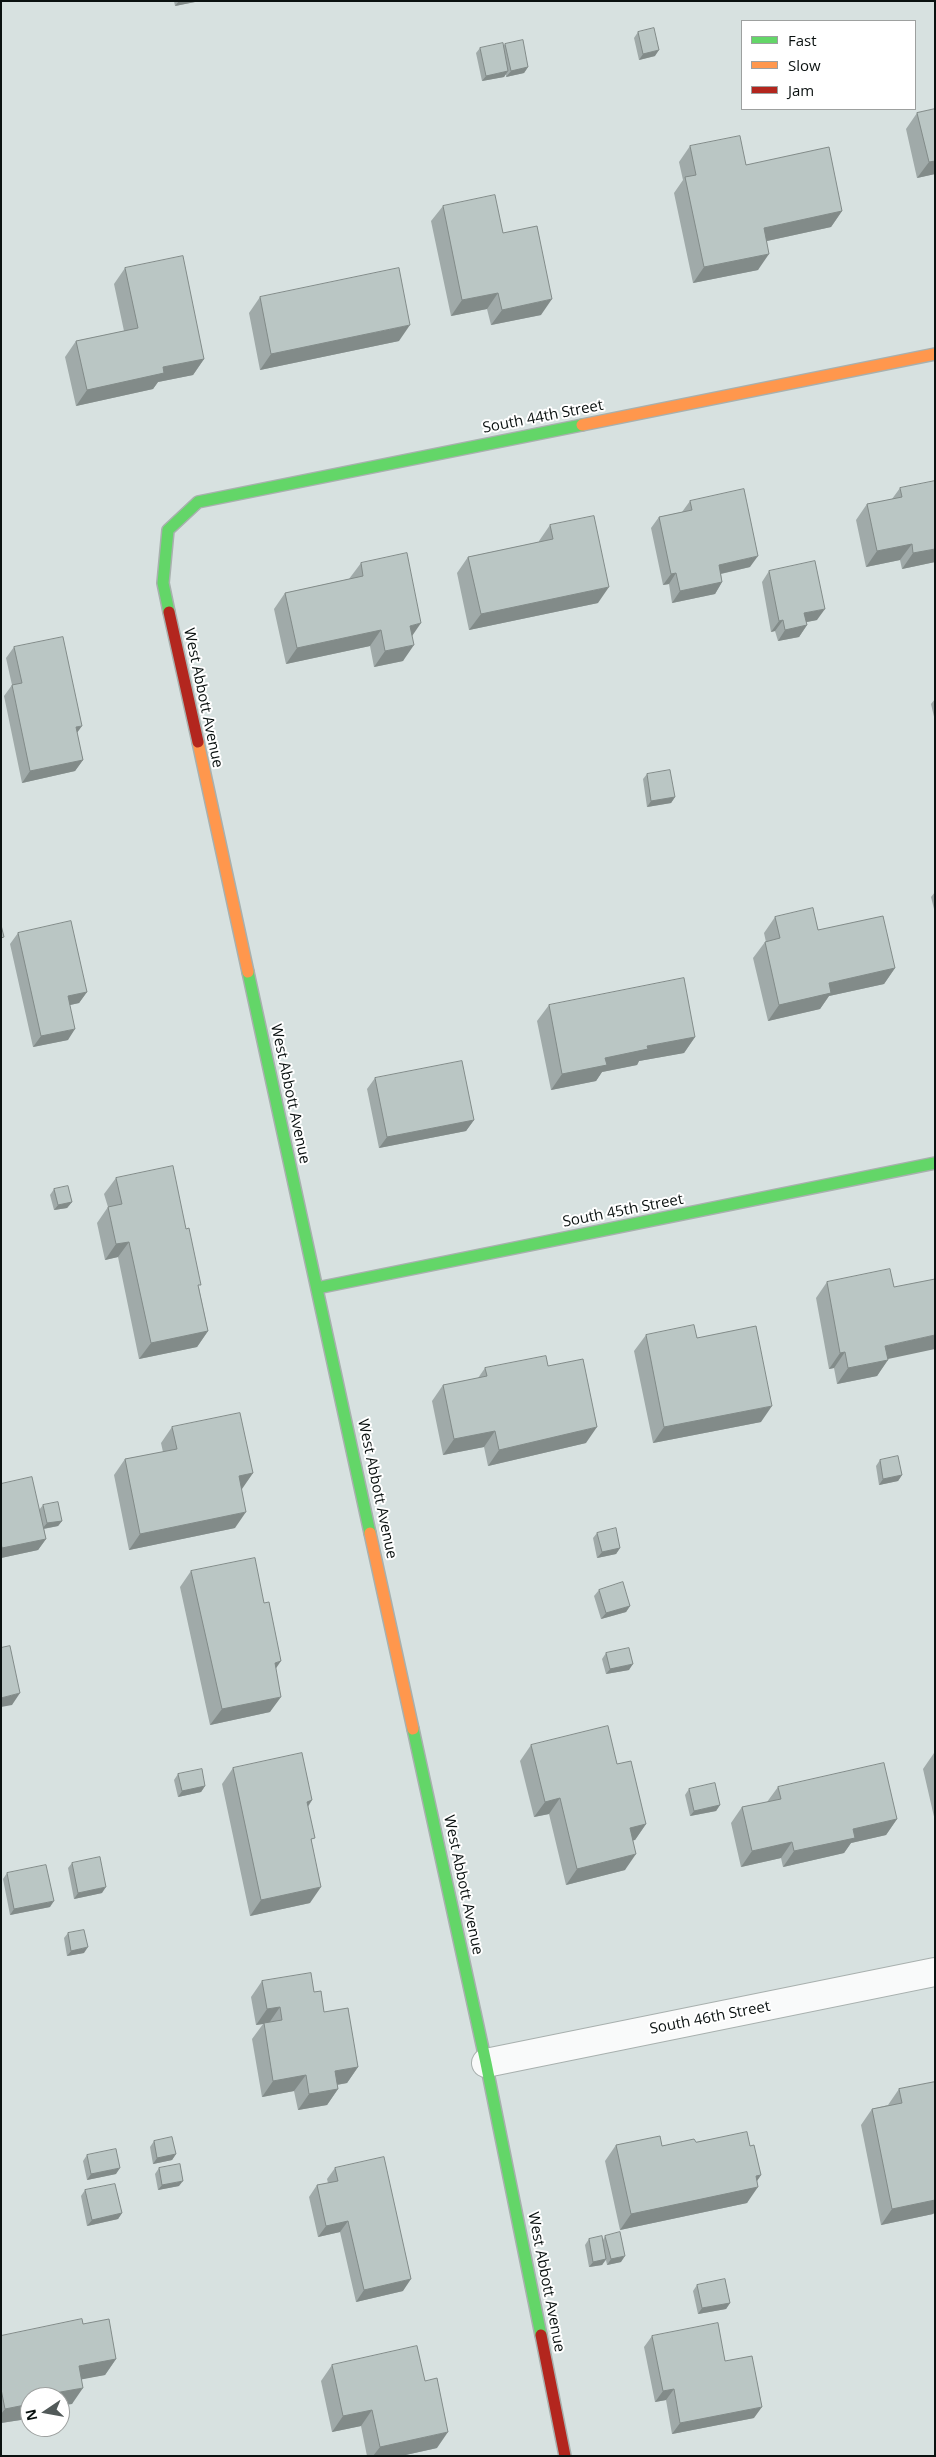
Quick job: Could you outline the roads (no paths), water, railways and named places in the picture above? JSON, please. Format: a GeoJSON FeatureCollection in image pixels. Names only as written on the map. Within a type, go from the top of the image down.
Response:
{"type":"FeatureCollection","features":[{"type":"Feature","properties":{"kind":"street","name":"South 44th Street"},"geometry":{"type":"LineString","coordinates":[[168,530],[198,502],[935,354]]}},
{"type":"Feature","properties":{"kind":"street","name":"West Abbott Avenue"},"geometry":{"type":"LineString","coordinates":[[168,530],[163,583],[486,2063],[565,2456]]}},
{"type":"Feature","properties":{"kind":"street","name":"South 45th Street"},"geometry":{"type":"LineString","coordinates":[[318,1288],[935,1163]]}},
{"type":"Feature","properties":{"kind":"street","name":"South 46th Street"},"geometry":{"type":"LineString","coordinates":[[486,2063],[935,1972]]}}]}
